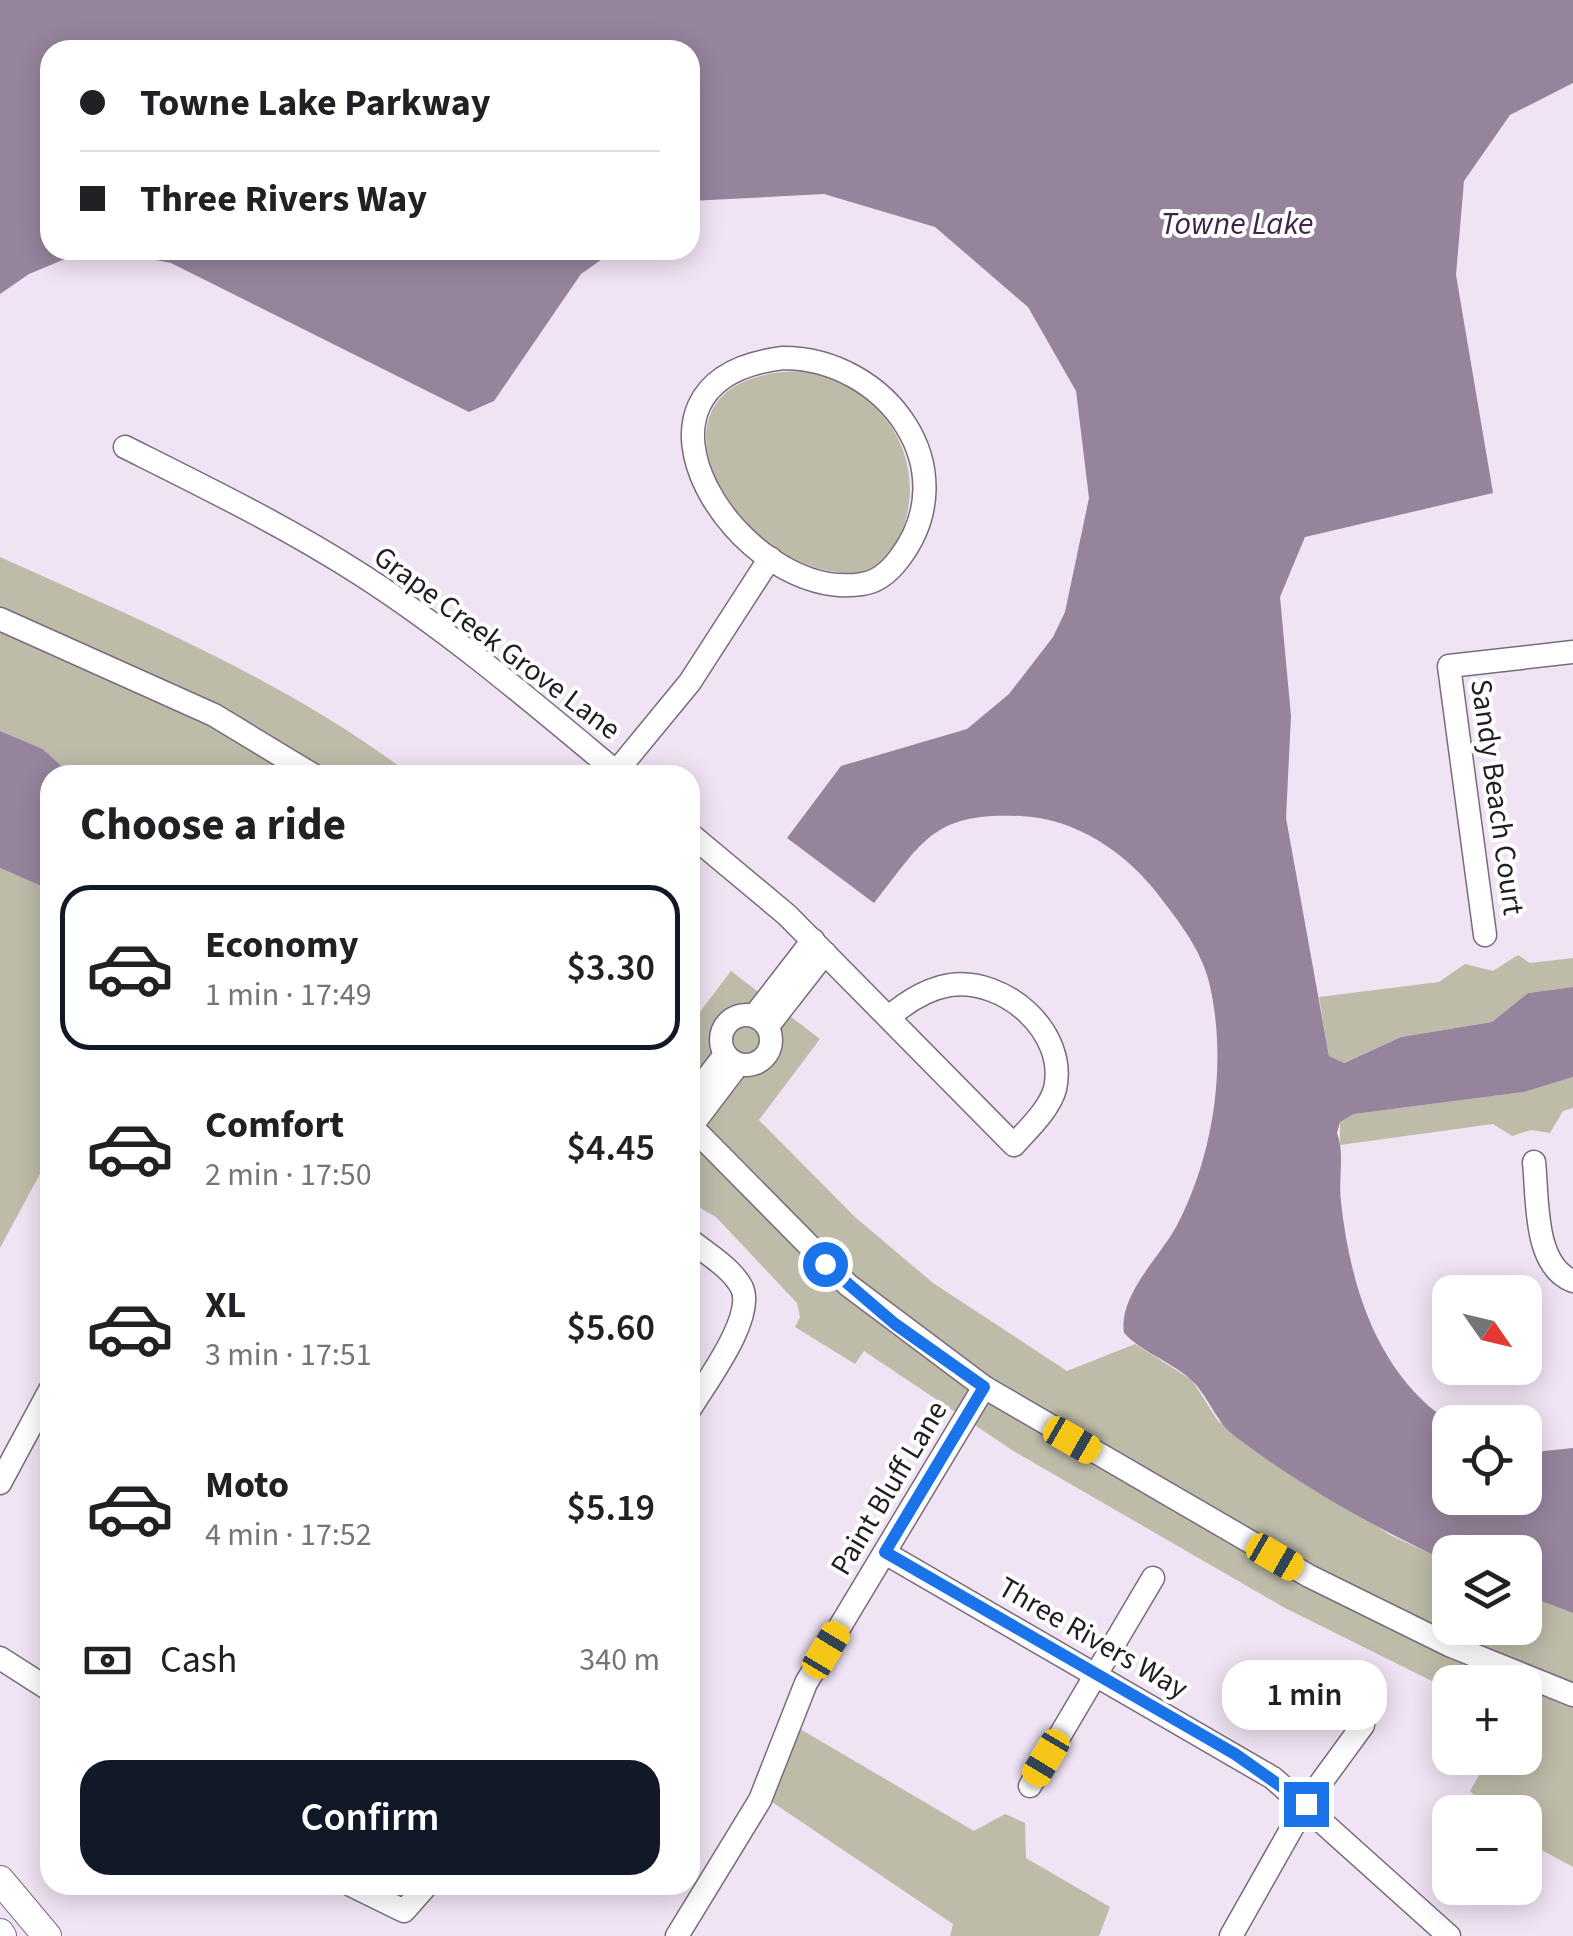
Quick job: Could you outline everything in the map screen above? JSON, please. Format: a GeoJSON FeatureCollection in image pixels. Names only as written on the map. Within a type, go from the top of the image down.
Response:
{"type":"FeatureCollection","features":[{"type":"Feature","properties":{"kind":"main road"},"geometry":{"type":"LineString","coordinates":[[0,1880],[47,1936]]}},
{"type":"Feature","properties":{"kind":"street"},"geometry":{"type":"LineString","coordinates":[[783,358],[826,362],[874,387],[908,427],[921,466],[919,516],[895,564],[868,583],[824,582],[770,558],[748,542],[710,493],[694,456],[692,418],[708,392],[747,366],[783,358]]}},
{"type":"Feature","properties":{"kind":"street","name":"Grape Creek Grove Lane"},"geometry":{"type":"LineString","coordinates":[[125,448],[292,532],[362,576],[460,645],[607,765]]}},
{"type":"Feature","properties":{"kind":"street"},"geometry":{"type":"LineString","coordinates":[[625,765],[690,682],[770,558]]}},
{"type":"Feature","properties":{"kind":"street"},"geometry":{"type":"LineString","coordinates":[[0,619],[214,716],[296,765]]}},
{"type":"Feature","properties":{"kind":"street","name":"Sandy Beach Court"},"geometry":{"type":"LineString","coordinates":[[1485,936],[1449,666],[1573,652]]}},
{"type":"Feature","properties":{"kind":"street"},"geometry":{"type":"LineString","coordinates":[[700,843],[819,946],[888,1017],[1014,1145],[1054,1091],[1056,1060],[1035,1018],[997,991],[950,985],[906,1002],[888,1017]]}},
{"type":"Feature","properties":{"kind":"street"},"geometry":{"type":"LineString","coordinates":[[762,1020],[819,946]]}},
{"type":"Feature","properties":{"kind":"street"},"geometry":{"type":"LineString","coordinates":[[731,1061],[722,1035],[728,1026],[744,1015],[762,1020]]}},
{"type":"Feature","properties":{"kind":"street"},"geometry":{"type":"LineString","coordinates":[[700,1090],[731,1061],[764,1056],[769,1045],[762,1020]]}},
{"type":"Feature","properties":{"kind":"street"},"geometry":{"type":"LineString","coordinates":[[700,1111],[731,1061]]}},
{"type":"Feature","properties":{"kind":"street"},"geometry":{"type":"LineString","coordinates":[[700,1137],[848,1284],[984,1387],[1309,1576],[1449,1645],[1573,1695]]}},
{"type":"Feature","properties":{"kind":"street"},"geometry":{"type":"LineString","coordinates":[[1534,1162],[1546,1254],[1554,1269],[1573,1281]]}},
{"type":"Feature","properties":{"kind":"street"},"geometry":{"type":"LineString","coordinates":[[700,1248],[733,1275],[746,1304],[740,1324],[700,1391]]}},
{"type":"Feature","properties":{"kind":"street","name":"Paint Bluff Lane"},"geometry":{"type":"LineString","coordinates":[[677,1936],[760,1800],[806,1683],[984,1387]]}},
{"type":"Feature","properties":{"kind":"street"},"geometry":{"type":"LineString","coordinates":[[0,1483],[40,1409]]}},
{"type":"Feature","properties":{"kind":"street","name":"Three Rivers Way"},"geometry":{"type":"LineString","coordinates":[[885,1552],[1235,1754],[1306,1804],[1449,1936]]}},
{"type":"Feature","properties":{"kind":"street"},"geometry":{"type":"LineString","coordinates":[[1030,1786],[1153,1578]]}},
{"type":"Feature","properties":{"kind":"street"},"geometry":{"type":"LineString","coordinates":[[0,1658],[40,1684]]}},
{"type":"Feature","properties":{"kind":"street"},"geometry":{"type":"LineString","coordinates":[[1231,1936],[1306,1804],[1364,1725]]}},
{"type":"Feature","properties":{"kind":"street"},"geometry":{"type":"LineString","coordinates":[[371,1895],[404,1911],[418,1895]]}},
{"type":"Feature","properties":{"kind":"shaded area"},"geometry":{"type":"Polygon","coordinates":[[[801,371],[828,378],[873,405],[890,424],[902,447],[909,471],[910,498],[904,526],[886,559],[863,573],[837,572],[796,560],[759,535],[730,503],[711,467],[706,432],[718,401],[748,380],[801,371]]]}},
{"type":"Feature","properties":{"kind":"shaded area"},"geometry":{"type":"Polygon","coordinates":[[[0,557],[212,654],[314,710],[397,765],[60,765],[43,749],[0,731],[0,557]]]}},
{"type":"Feature","properties":{"kind":"shaded area"},"geometry":{"type":"Polygon","coordinates":[[[0,868],[40,886],[40,1174],[0,1248],[0,868]]]}},
{"type":"Feature","properties":{"kind":"shaded area"},"geometry":{"type":"Polygon","coordinates":[[[1518,955],[1530,963],[1573,958],[1573,987],[1528,993],[1492,1022],[1401,1037],[1343,1063],[1329,1056],[1319,997],[1439,982],[1465,964],[1493,971],[1518,955]]]}},
{"type":"Feature","properties":{"kind":"shaded area"},"geometry":{"type":"Polygon","coordinates":[[[731,971],[820,1039],[759,1120],[855,1217],[933,1283],[1067,1371],[1135,1344],[1192,1380],[1218,1421],[1390,1535],[1432,1555],[1432,1645],[1542,1645],[1542,1601],[1573,1613],[1573,1867],[1542,1850],[1542,1795],[1474,1795],[1470,1791],[1479,1775],[1542,1775],[1542,1665],[1432,1665],[1432,1681],[1285,1608],[1015,1452],[864,1351],[855,1364],[795,1327],[800,1317],[797,1303],[716,1217],[700,1208],[700,1012],[731,971]]]}},
{"type":"Feature","properties":{"kind":"shaded area"},"geometry":{"type":"Polygon","coordinates":[[[1573,1077],[1573,1108],[1563,1111],[1550,1133],[1531,1130],[1512,1136],[1493,1124],[1340,1145],[1340,1122],[1354,1114],[1524,1092],[1573,1077]]]}},
{"type":"Feature","properties":{"kind":"shaded area"},"geometry":{"type":"Polygon","coordinates":[[[800,1729],[974,1831],[1005,1814],[1025,1823],[1026,1858],[1110,1907],[1099,1936],[950,1936],[953,1924],[772,1802],[800,1729]]]}},
{"type":"Feature","properties":{"kind":"water","name":"Towne Lake"},"geometry":{"type":"Polygon","coordinates":[[[0,0],[1573,0],[1573,83],[1510,115],[1464,181],[1456,275],[1493,493],[1305,537],[1280,597],[1291,716],[1286,818],[1329,1056],[1344,1063],[1401,1037],[1492,1022],[1528,993],[1573,987],[1573,1077],[1524,1092],[1354,1114],[1340,1122],[1337,1133],[1345,1233],[1360,1295],[1386,1353],[1403,1379],[1432,1408],[1432,1515],[1542,1515],[1542,1451],[1573,1448],[1573,1613],[1542,1601],[1542,1535],[1432,1535],[1432,1554],[1313,1490],[1261,1455],[1222,1423],[1188,1377],[1124,1333],[1133,1291],[1176,1227],[1200,1170],[1217,1076],[1215,1012],[1205,970],[1182,927],[1132,866],[1099,841],[1061,823],[1020,816],[967,819],[948,825],[919,847],[874,903],[787,838],[841,766],[967,729],[1009,694],[1053,637],[1065,612],[1089,498],[1076,391],[1028,307],[935,227],[824,194],[700,200],[700,40],[40,40],[40,260],[63,260],[29,274],[0,294],[0,0]]]}},
{"type":"Feature","properties":{"kind":"water"},"geometry":{"type":"Polygon","coordinates":[[[156,260],[601,260],[581,274],[494,401],[469,412],[171,263],[156,260]]]}},
{"type":"Feature","properties":{"kind":"water"},"geometry":{"type":"Polygon","coordinates":[[[0,731],[43,749],[60,765],[40,765],[40,886],[0,868],[0,731]]]}},
{"type":"Feature","properties":{"kind":"route"},"geometry":{"type":"LineString","coordinates":[[825,1264],[895,1324],[984,1387],[885,1552],[1235,1754],[1306,1804]]}}]}
